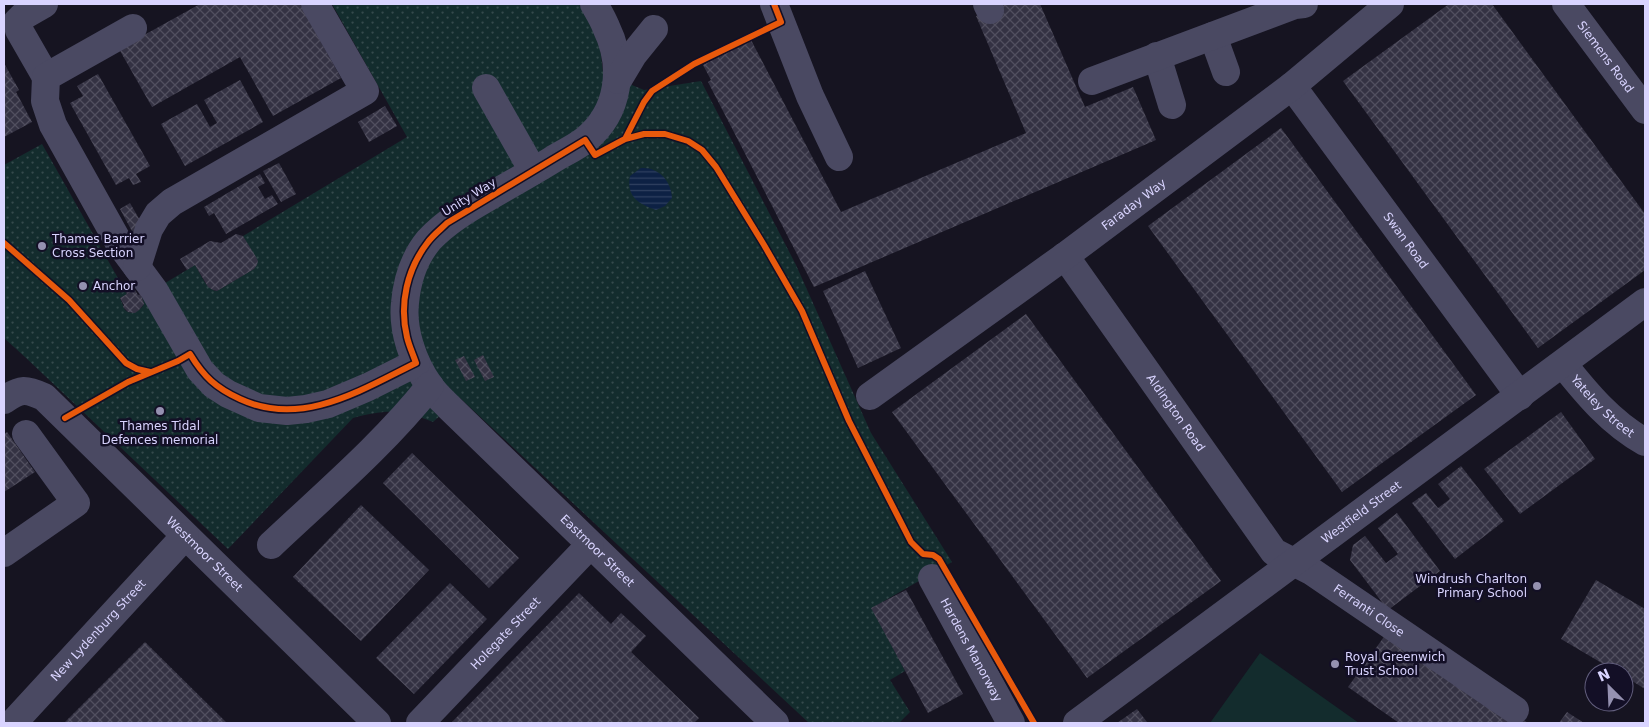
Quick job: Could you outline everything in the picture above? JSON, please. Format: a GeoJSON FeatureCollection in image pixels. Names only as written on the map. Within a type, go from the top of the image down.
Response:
{"type":"FeatureCollection","features":[{"type":"Feature","properties":{"kind":"street"},"geometry":{"type":"LineString","coordinates":[[44,4],[23,16],[17,22],[19,30],[46,77],[44,101],[53,126],[119,242],[154,290],[200,370],[214,385],[228,394],[259,408],[287,411],[328,404],[368,387],[423,375]]}},
{"type":"Feature","properties":{"kind":"street"},"geometry":{"type":"LineString","coordinates":[[137,268],[149,229],[158,214],[172,202],[365,92],[315,4]]}},
{"type":"Feature","properties":{"kind":"street","name":"Unity Way"},"geometry":{"type":"LineString","coordinates":[[423,375],[407,337],[404,310],[406,287],[418,257],[428,241],[447,223],[468,209],[585,140],[602,123],[612,105],[618,80],[616,55],[607,28],[594,4]]}},
{"type":"Feature","properties":{"kind":"street"},"geometry":{"type":"LineString","coordinates":[[774,4],[810,96],[839,157]]}},
{"type":"Feature","properties":{"kind":"street"},"geometry":{"type":"LineString","coordinates":[[1092,81],[1298,4]]}},
{"type":"Feature","properties":{"kind":"street","name":"Siemens Road"},"geometry":{"type":"LineString","coordinates":[[1566,4],[1645,110]]}},
{"type":"Feature","properties":{"kind":"street","name":"Faraday Way"},"geometry":{"type":"LineString","coordinates":[[870,396],[1064,256],[1292,86],[1374,8]]}},
{"type":"Feature","properties":{"kind":"street"},"geometry":{"type":"LineString","coordinates":[[46,77],[133,28]]}},
{"type":"Feature","properties":{"kind":"street"},"geometry":{"type":"LineString","coordinates":[[618,80],[633,56],[654,29]]}},
{"type":"Feature","properties":{"kind":"street"},"geometry":{"type":"LineString","coordinates":[[1213,36],[1226,72]]}},
{"type":"Feature","properties":{"kind":"street"},"geometry":{"type":"LineString","coordinates":[[1157,56],[1172,105]]}},
{"type":"Feature","properties":{"kind":"street","name":"Swan Road"},"geometry":{"type":"LineString","coordinates":[[1292,86],[1520,396]]}},
{"type":"Feature","properties":{"kind":"street"},"geometry":{"type":"LineString","coordinates":[[486,88],[533,172]]}},
{"type":"Feature","properties":{"kind":"street","name":"Aldington Road"},"geometry":{"type":"LineString","coordinates":[[1064,256],[1274,552],[1295,563]]}},
{"type":"Feature","properties":{"kind":"street","name":"Westfield Street"},"geometry":{"type":"LineString","coordinates":[[1077,723],[1645,302]]}},
{"type":"Feature","properties":{"kind":"street","name":"Yateley Street"},"geometry":{"type":"LineString","coordinates":[[1563,364],[1603,412],[1645,442]]}},
{"type":"Feature","properties":{"kind":"street"},"geometry":{"type":"LineString","coordinates":[[271,545],[378,444],[408,413],[423,375]]}},
{"type":"Feature","properties":{"kind":"street","name":"Eastmoor Street"},"geometry":{"type":"LineString","coordinates":[[423,375],[449,407],[775,723]]}},
{"type":"Feature","properties":{"kind":"street","name":"Westmoor Street"},"geometry":{"type":"LineString","coordinates":[[16,395],[44,397],[376,723]]}},
{"type":"Feature","properties":{"kind":"street"},"geometry":{"type":"LineString","coordinates":[[4,553],[76,503],[26,434]]}},
{"type":"Feature","properties":{"kind":"street","name":"New Lydenburg Street"},"geometry":{"type":"LineString","coordinates":[[13,723],[185,536]]}},
{"type":"Feature","properties":{"kind":"street","name":"Holegate Street"},"geometry":{"type":"LineString","coordinates":[[420,723],[590,545]]}},
{"type":"Feature","properties":{"kind":"street","name":"Ferranti Close"},"geometry":{"type":"LineString","coordinates":[[1295,563],[1311,571],[1515,710]]}},
{"type":"Feature","properties":{"kind":"street","name":"Hardens Manorway"},"geometry":{"type":"LineString","coordinates":[[932,578],[1007,717]]}},
{"type":"Feature","properties":{"kind":"green space"},"geometry":{"type":"Polygon","coordinates":[[[332,4],[579,4],[599,38],[603,73],[644,90],[701,81],[796,265],[871,433],[952,562],[872,608],[905,671],[890,680],[910,712],[899,723],[809,723],[460,398],[433,422],[412,415],[393,412],[375,413],[353,418],[228,549],[4,338],[4,165],[42,144],[127,294],[120,298],[125,310],[133,313],[138,311],[144,304],[142,297],[195,265],[207,285],[217,291],[254,269],[257,261],[243,236],[407,137],[332,4]]]}},
{"type":"Feature","properties":{"kind":"green space"},"geometry":{"type":"Polygon","coordinates":[[[1260,653],[1359,723],[1210,723],[1260,653]]]}},
{"type":"Feature","properties":{"kind":"water"},"geometry":{"type":"Polygon","coordinates":[[[641,168],[653,170],[663,176],[669,186],[672,198],[665,206],[656,210],[635,199],[630,189],[630,176],[641,168]]]}},
{"type":"Feature","properties":{"kind":"building"},"geometry":{"type":"Polygon","coordinates":[[[200,4],[300,4],[341,78],[273,116],[240,57],[152,107],[119,49],[200,4]]]}},
{"type":"Feature","properties":{"kind":"building"},"geometry":{"type":"Polygon","coordinates":[[[1006,4],[1040,4],[1085,107],[1133,87],[1156,140],[814,287],[708,82],[711,80],[703,65],[751,40],[841,212],[1026,133],[976,16],[1006,4]]]}},
{"type":"Feature","properties":{"kind":"building"},"geometry":{"type":"Polygon","coordinates":[[[1449,4],[1492,4],[1645,214],[1645,270],[1538,348],[1343,81],[1449,4]]]}},
{"type":"Feature","properties":{"kind":"building"},"geometry":{"type":"Polygon","coordinates":[[[4,63],[19,90],[16,92],[32,122],[4,137],[4,63]]]}},
{"type":"Feature","properties":{"kind":"building"},"geometry":{"type":"Polygon","coordinates":[[[98,74],[150,166],[136,174],[141,182],[133,185],[129,178],[116,185],[70,103],[83,96],[77,86],[98,74]]]}},
{"type":"Feature","properties":{"kind":"building"},"geometry":{"type":"Polygon","coordinates":[[[240,80],[263,122],[185,166],[161,124],[197,104],[210,127],[217,123],[204,100],[240,80]]]}},
{"type":"Feature","properties":{"kind":"building"},"geometry":{"type":"Polygon","coordinates":[[[385,106],[397,126],[369,142],[358,122],[385,106]]]}},
{"type":"Feature","properties":{"kind":"building"},"geometry":{"type":"Polygon","coordinates":[[[1281,128],[1476,395],[1342,492],[1148,226],[1281,128]]]}},
{"type":"Feature","properties":{"kind":"building"},"geometry":{"type":"Polygon","coordinates":[[[279,163],[296,194],[281,202],[263,171],[279,163]]]}},
{"type":"Feature","properties":{"kind":"building"},"geometry":{"type":"Polygon","coordinates":[[[260,174],[265,183],[258,187],[265,199],[272,195],[278,204],[226,234],[214,213],[209,216],[204,207],[260,174]]]}},
{"type":"Feature","properties":{"kind":"building"},"geometry":{"type":"Polygon","coordinates":[[[130,203],[145,229],[134,235],[120,209],[130,203]]]}},
{"type":"Feature","properties":{"kind":"building"},"geometry":{"type":"Polygon","coordinates":[[[236,234],[243,236],[258,261],[257,265],[254,269],[217,291],[208,287],[195,265],[187,270],[180,259],[210,241],[221,243],[236,234]]]}},
{"type":"Feature","properties":{"kind":"building"},"geometry":{"type":"Polygon","coordinates":[[[865,271],[901,348],[858,368],[823,291],[865,271]]]}},
{"type":"Feature","properties":{"kind":"building"},"geometry":{"type":"Polygon","coordinates":[[[120,282],[132,285],[138,295],[141,294],[144,304],[135,313],[128,312],[123,307],[124,305],[120,298],[127,294],[120,282]]]}},
{"type":"Feature","properties":{"kind":"building"},"geometry":{"type":"Polygon","coordinates":[[[1026,314],[1221,581],[1087,678],[892,412],[1026,314]]]}},
{"type":"Feature","properties":{"kind":"building"},"geometry":{"type":"Polygon","coordinates":[[[483,355],[494,377],[485,381],[474,360],[483,355]]]}},
{"type":"Feature","properties":{"kind":"building"},"geometry":{"type":"Polygon","coordinates":[[[464,356],[475,377],[466,381],[455,360],[464,356]]]}},
{"type":"Feature","properties":{"kind":"building"},"geometry":{"type":"Polygon","coordinates":[[[1561,412],[1595,459],[1520,514],[1484,469],[1561,412]]]}},
{"type":"Feature","properties":{"kind":"building"},"geometry":{"type":"Polygon","coordinates":[[[7,432],[35,472],[4,492],[4,434],[7,432]]]}},
{"type":"Feature","properties":{"kind":"building"},"geometry":{"type":"Polygon","coordinates":[[[412,453],[519,558],[489,588],[383,483],[412,453]]]}},
{"type":"Feature","properties":{"kind":"building"},"geometry":{"type":"Polygon","coordinates":[[[1461,466],[1504,521],[1455,559],[1412,503],[1426,493],[1438,508],[1450,499],[1438,484],[1461,466]]]}},
{"type":"Feature","properties":{"kind":"building"},"geometry":{"type":"Polygon","coordinates":[[[361,505],[429,570],[361,641],[293,577],[361,505]]]}},
{"type":"Feature","properties":{"kind":"building"},"geometry":{"type":"Polygon","coordinates":[[[1397,513],[1440,571],[1388,610],[1350,560],[1353,545],[1365,536],[1386,563],[1398,554],[1378,528],[1397,513]]]}},
{"type":"Feature","properties":{"kind":"building"},"geometry":{"type":"Polygon","coordinates":[[[1596,580],[1645,609],[1645,689],[1634,682],[1634,662],[1600,662],[1561,639],[1596,580]]]}},
{"type":"Feature","properties":{"kind":"building"},"geometry":{"type":"Polygon","coordinates":[[[450,583],[487,619],[414,694],[376,658],[450,583]]]}},
{"type":"Feature","properties":{"kind":"building"},"geometry":{"type":"Polygon","coordinates":[[[906,590],[963,694],[928,713],[871,608],[906,590]]]}},
{"type":"Feature","properties":{"kind":"building"},"geometry":{"type":"Polygon","coordinates":[[[579,593],[611,624],[621,613],[646,636],[631,652],[699,718],[694,723],[451,723],[579,593]]]}},
{"type":"Feature","properties":{"kind":"building"},"geometry":{"type":"Polygon","coordinates":[[[1391,627],[1528,723],[1399,723],[1348,687],[1391,627]]]}},
{"type":"Feature","properties":{"kind":"building"},"geometry":{"type":"Polygon","coordinates":[[[145,642],[227,723],[64,723],[145,642]]]}},
{"type":"Feature","properties":{"kind":"building"},"geometry":{"type":"Polygon","coordinates":[[[1137,709],[1147,722],[1117,723],[1137,709]]]}},
{"type":"Feature","properties":{"kind":"building"},"geometry":{"type":"Polygon","coordinates":[[[1567,712],[1584,723],[1559,723],[1567,712]]]}},
{"type":"Feature","properties":{"kind":"cycle path"},"geometry":{"type":"LineString","coordinates":[[625,139],[644,102],[652,91],[694,64],[781,22],[774,4]]}},
{"type":"Feature","properties":{"kind":"cycle path"},"geometry":{"type":"LineString","coordinates":[[65,418],[128,382],[190,354],[200,369],[217,386],[240,399],[263,407],[286,409],[308,407],[331,402],[352,394],[416,363],[405,325],[404,312],[407,287],[410,275],[421,252],[430,239],[447,223],[585,140],[595,155],[625,139],[644,134],[665,134],[688,141],[702,150],[716,167],[802,311],[849,421],[911,542],[923,554],[933,555],[939,559],[1034,723]]}},
{"type":"Feature","properties":{"kind":"cycle path"},"geometry":{"type":"LineString","coordinates":[[4,243],[69,300],[126,363],[137,369],[150,372]]}},
{"type":"Feature","properties":{"kind":"place","name":"Thames Barrier Cross Section"},"geometry":{"type":"Point","coordinates":[42,246]}},
{"type":"Feature","properties":{"kind":"place","name":"Anchor"},"geometry":{"type":"Point","coordinates":[83,286]}},
{"type":"Feature","properties":{"kind":"place","name":"Thames Tidal Defences memorial"},"geometry":{"type":"Point","coordinates":[160,411]}},
{"type":"Feature","properties":{"kind":"place","name":"Windrush Charlton Primary School"},"geometry":{"type":"Point","coordinates":[1537,586]}},
{"type":"Feature","properties":{"kind":"place","name":"Royal Greenwich Trust School"},"geometry":{"type":"Point","coordinates":[1335,664]}}]}
